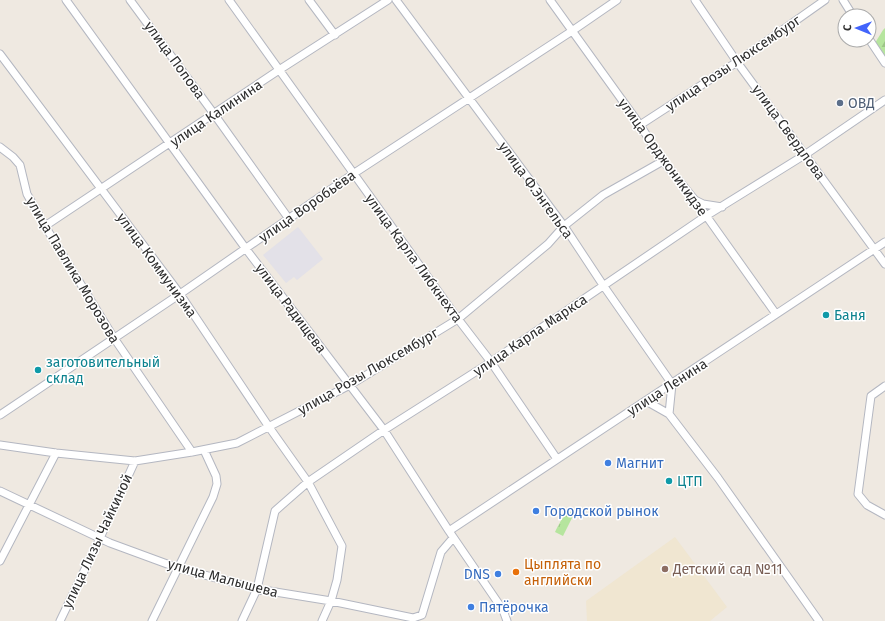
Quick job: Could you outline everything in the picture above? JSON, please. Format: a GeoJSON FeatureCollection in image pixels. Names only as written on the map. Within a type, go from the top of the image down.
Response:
{"type":"FeatureCollection","features":[{"type":"Feature","properties":{"kind":"street","name":"улица Радищева"},"geometry":{"type":"LineString","coordinates":[[66,0],[246,249],[384,430],[453,538],[504,610],[507,621]]}},
{"type":"Feature","properties":{"kind":"street","name":"улица Попова"},"geometry":{"type":"LineString","coordinates":[[130,0],[289,219]]}},
{"type":"Feature","properties":{"kind":"street","name":"улица Карла Либкнехта"},"geometry":{"type":"LineString","coordinates":[[229,0],[458,319],[492,362],[557,459]]}},
{"type":"Feature","properties":{"kind":"street"},"geometry":{"type":"LineString","coordinates":[[309,0],[335,35]]}},
{"type":"Feature","properties":{"kind":"street","name":"улица Калинина"},"geometry":{"type":"LineString","coordinates":[[45,226],[102,190],[280,70],[388,0]]}},
{"type":"Feature","properties":{"kind":"street","name":"улица Ф.Энгельса"},"geometry":{"type":"LineString","coordinates":[[396,0],[564,226],[672,384]]}},
{"type":"Feature","properties":{"kind":"street","name":"улица Орджоникидзе"},"geometry":{"type":"LineString","coordinates":[[550,0],[776,314]]}},
{"type":"Feature","properties":{"kind":"street","name":"улица Воробьёва"},"geometry":{"type":"LineString","coordinates":[[0,415],[246,249],[353,174],[617,0]]}},
{"type":"Feature","properties":{"kind":"street","name":"улица Свердлова"},"geometry":{"type":"LineString","coordinates":[[695,0],[738,62],[885,264]]}},
{"type":"Feature","properties":{"kind":"street","name":"улица Розы Люксембург"},"geometry":{"type":"LineString","coordinates":[[640,125],[738,62],[825,0]]}},
{"type":"Feature","properties":{"kind":"street"},"geometry":{"type":"LineString","coordinates":[[875,48],[885,63]]}},
{"type":"Feature","properties":{"kind":"street","name":"улица Коммунизма"},"geometry":{"type":"LineString","coordinates":[[0,54],[180,294],[269,427],[308,482],[342,546],[337,580],[331,600],[322,621]]}},
{"type":"Feature","properties":{"kind":"street","name":"улица Карла Маркса"},"geometry":{"type":"LineString","coordinates":[[242,621],[257,589],[274,511],[308,482],[384,430],[492,362],[706,216],[806,154],[885,100]]}},
{"type":"Feature","properties":{"kind":"street","name":"улица Павлика Морозова"},"geometry":{"type":"LineString","coordinates":[[0,147],[13,157],[20,165],[27,194],[45,226],[114,338],[192,452]]}},
{"type":"Feature","properties":{"kind":"street","name":"улица Розы Люксембург"},"geometry":{"type":"LineString","coordinates":[[0,445],[56,453],[135,461],[237,443],[350,385],[458,319],[548,244],[564,226],[603,196],[664,160]]}},
{"type":"Feature","properties":{"kind":"street"},"geometry":{"type":"LineString","coordinates":[[695,200],[703,204],[722,207]]}},
{"type":"Feature","properties":{"kind":"street","name":"улица Ленина"},"geometry":{"type":"LineString","coordinates":[[449,531],[885,242]]}},
{"type":"Feature","properties":{"kind":"street"},"geometry":{"type":"LineString","coordinates":[[669,414],[672,384]]}},
{"type":"Feature","properties":{"kind":"street"},"geometry":{"type":"LineString","coordinates":[[885,386],[871,396],[858,494],[867,505],[885,515]]}},
{"type":"Feature","properties":{"kind":"street"},"geometry":{"type":"LineString","coordinates":[[646,401],[669,414],[718,478],[819,621]]}},
{"type":"Feature","properties":{"kind":"street"},"geometry":{"type":"LineString","coordinates":[[152,621],[213,497],[217,484],[216,476],[204,450]]}},
{"type":"Feature","properties":{"kind":"street"},"geometry":{"type":"LineString","coordinates":[[0,561],[56,453]]}},
{"type":"Feature","properties":{"kind":"street","name":"улица Лизы Чайкиной"},"geometry":{"type":"LineString","coordinates":[[60,621],[135,461]]}},
{"type":"Feature","properties":{"kind":"street","name":"улица Малышева"},"geometry":{"type":"LineString","coordinates":[[0,491],[110,543],[178,568],[257,589],[331,600],[413,618],[422,616],[441,552],[453,538]]}},
{"type":"Feature","properties":{"kind":"shaded area"},"geometry":{"type":"Polygon","coordinates":[[[298,227],[323,259],[297,280],[294,277],[286,283],[263,255],[298,227]]]}},
{"type":"Feature","properties":{"kind":"shaded area","name":"Детский сад №11"},"geometry":{"type":"Polygon","coordinates":[[[675,537],[727,607],[710,621],[587,621],[586,601],[675,537]]]}},
{"type":"Feature","properties":{"kind":"green space"},"geometry":{"type":"Polygon","coordinates":[[[885,28],[885,58],[877,46],[877,40],[885,28]]]}},
{"type":"Feature","properties":{"kind":"green space"},"geometry":{"type":"Polygon","coordinates":[[[580,510],[573,516],[563,536],[555,532],[564,516],[570,512],[580,510]]]}},
{"type":"Feature","properties":{"kind":"place","name":"ОВД"},"geometry":{"type":"Point","coordinates":[840,103]}},
{"type":"Feature","properties":{"kind":"place","name":"Баня"},"geometry":{"type":"Point","coordinates":[826,315]}},
{"type":"Feature","properties":{"kind":"place","name":"заготовительный склад"},"geometry":{"type":"Point","coordinates":[38,370]}},
{"type":"Feature","properties":{"kind":"place","name":"Магнит"},"geometry":{"type":"Point","coordinates":[608,463]}},
{"type":"Feature","properties":{"kind":"place","name":"ЦТП"},"geometry":{"type":"Point","coordinates":[669,481]}},
{"type":"Feature","properties":{"kind":"place","name":"Городской рынок"},"geometry":{"type":"Point","coordinates":[536,511]}},
{"type":"Feature","properties":{"kind":"place","name":"Детский сад №11"},"geometry":{"type":"Point","coordinates":[665,569]}},
{"type":"Feature","properties":{"kind":"place","name":"Цыплята по английски"},"geometry":{"type":"Point","coordinates":[516,572]}},
{"type":"Feature","properties":{"kind":"place","name":"DNS"},"geometry":{"type":"Point","coordinates":[498,574]}},
{"type":"Feature","properties":{"kind":"place","name":"Пятёрочка"},"geometry":{"type":"Point","coordinates":[471,607]}}]}
